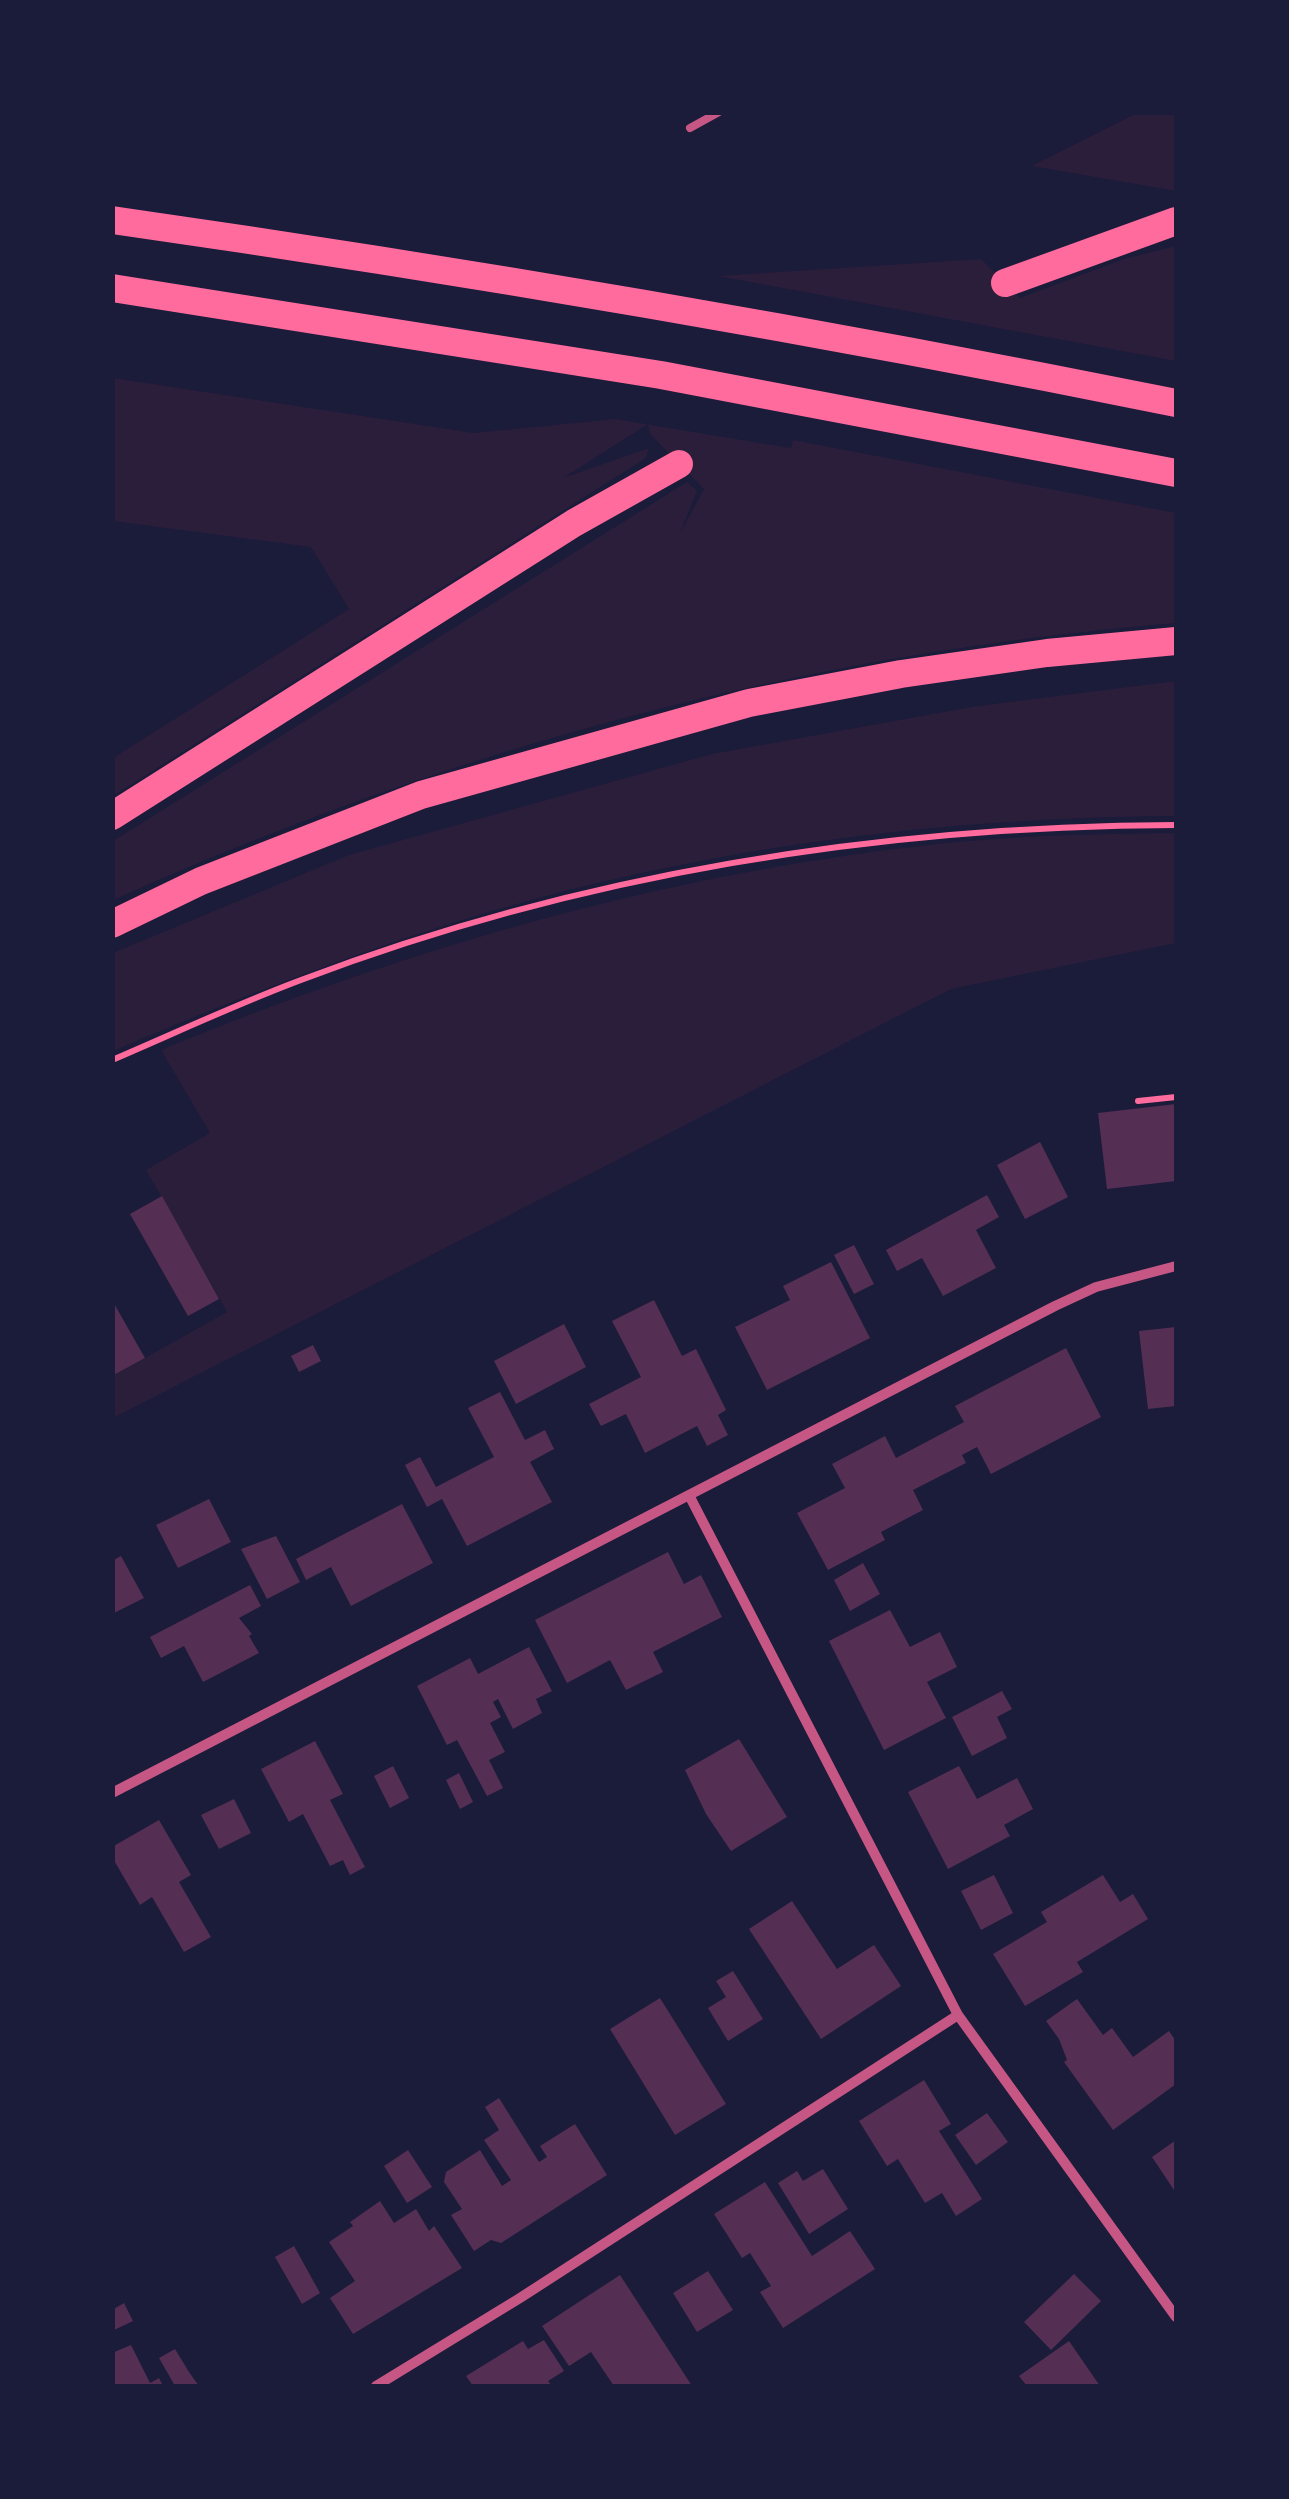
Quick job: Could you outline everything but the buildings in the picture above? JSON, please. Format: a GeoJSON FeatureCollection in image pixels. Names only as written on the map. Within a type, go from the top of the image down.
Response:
{"type":"FeatureCollection","features":[{"type":"Feature","properties":{"kind":"highway"},"geometry":{"type":"LineString","coordinates":[[112,220],[514,281],[976,363],[1176,403]]}},
{"type":"Feature","properties":{"kind":"highway"},"geometry":{"type":"LineString","coordinates":[[1005,283],[1176,221]]}},
{"type":"Feature","properties":{"kind":"highway"},"geometry":{"type":"LineString","coordinates":[[112,288],[662,375],[1176,473]]}},
{"type":"Feature","properties":{"kind":"highway"},"geometry":{"type":"LineString","coordinates":[[112,816],[574,523],[679,464]]}},
{"type":"Feature","properties":{"kind":"highway"},"geometry":{"type":"LineString","coordinates":[[112,924],[201,881],[422,795],[749,703],[901,674],[1047,653],[1176,641]]}},
{"type":"Feature","properties":{"kind":"street"},"geometry":{"type":"LineString","coordinates":[[112,1793],[1096,1286],[1176,1266]]}},
{"type":"Feature","properties":{"kind":"street"},"geometry":{"type":"LineString","coordinates":[[690,1497],[958,2015],[1176,2318]]}},
{"type":"Feature","properties":{"kind":"street"},"geometry":{"type":"LineString","coordinates":[[376,2386],[504,2308],[958,2015]]}},
{"type":"Feature","properties":{"kind":"lane"},"geometry":{"type":"LineString","coordinates":[[690,128],[720,112]]}},
{"type":"Feature","properties":{"kind":"path"},"geometry":{"type":"LineString","coordinates":[[112,1060],[302,980],[551,901],[662,875],[802,850],[969,833],[1176,825]]}},
{"type":"Feature","properties":{"kind":"path"},"geometry":{"type":"LineString","coordinates":[[1138,1101],[1176,1097]]}},
{"type":"Feature","properties":{"kind":"shaded area"},"geometry":{"type":"Polygon","coordinates":[[[1137,113],[1176,113],[1176,191],[1032,166],[1137,113]]]}},
{"type":"Feature","properties":{"kind":"shaded area"},"geometry":{"type":"Polygon","coordinates":[[[1176,246],[1176,361],[718,276],[981,259],[1020,298],[1124,259],[1176,246]]]}},
{"type":"Feature","properties":{"kind":"shaded area"},"geometry":{"type":"Polygon","coordinates":[[[113,378],[474,433],[615,419],[647,424],[563,478],[649,448],[646,458],[113,796],[113,758],[349,609],[311,547],[113,521],[113,378]]]}},
{"type":"Feature","properties":{"kind":"shaded area"},"geometry":{"type":"Polygon","coordinates":[[[648,424],[791,448],[793,440],[1176,513],[1176,623],[1038,637],[901,658],[766,684],[633,716],[500,753],[370,797],[113,900],[113,841],[687,482],[697,491],[680,533],[704,489],[650,434],[648,424]]]}},
{"type":"Feature","properties":{"kind":"shaded area"},"geometry":{"type":"Polygon","coordinates":[[[1176,681],[1176,816],[1052,819],[865,835],[742,853],[607,881],[391,943],[251,994],[113,1051],[113,953],[349,855],[712,754],[977,706],[1176,681]]]}},
{"type":"Feature","properties":{"kind":"shaded area"},"geometry":{"type":"Polygon","coordinates":[[[1176,833],[1176,943],[951,989],[113,1418],[113,1376],[227,1312],[146,1170],[210,1133],[161,1050],[354,977],[452,945],[651,892],[854,854],[957,842],[1176,833]]]}}]}
